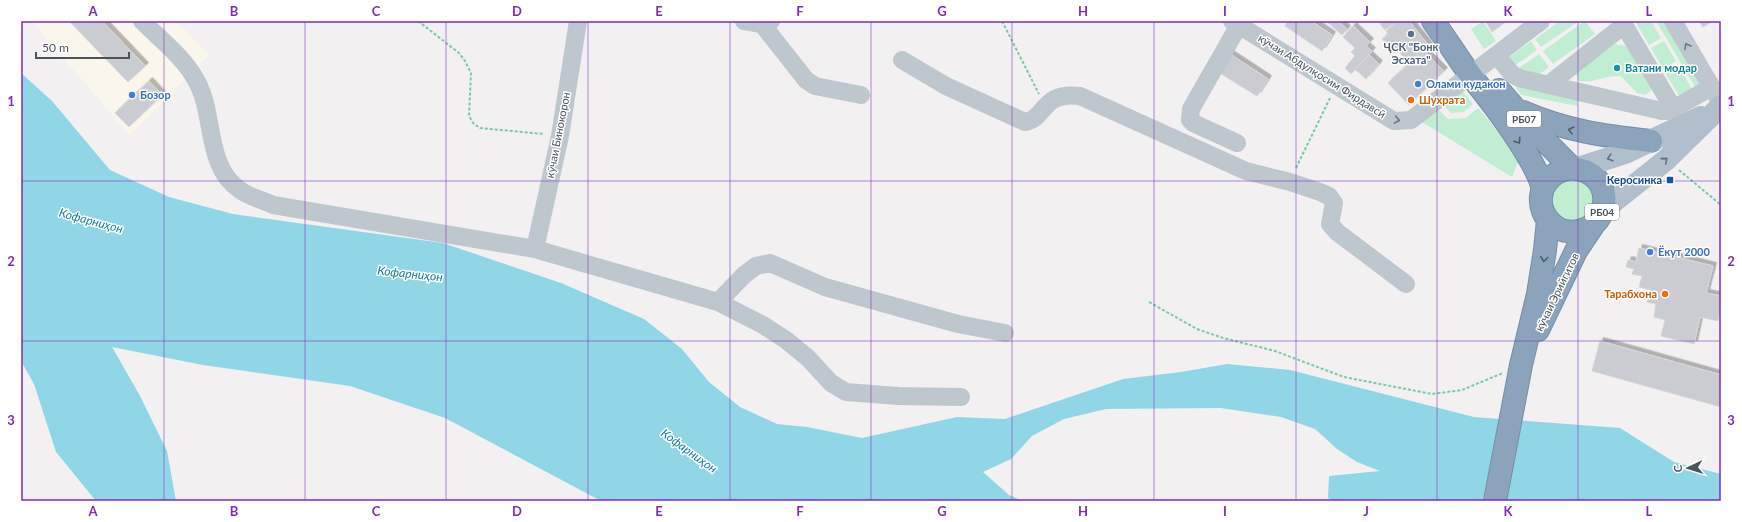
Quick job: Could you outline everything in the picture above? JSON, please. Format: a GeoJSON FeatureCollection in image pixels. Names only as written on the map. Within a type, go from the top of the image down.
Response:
{"type":"FeatureCollection","features":[{"type":"Feature","properties":{"kind":"highway","name":"РБ07"},"geometry":{"type":"LineString","coordinates":[[1433,21],[1506,109],[1575,168]]}},
{"type":"Feature","properties":{"kind":"highway","name":"РБ07"},"geometry":{"type":"LineString","coordinates":[[1447,21],[1475,71]]}},
{"type":"Feature","properties":{"kind":"highway","name":"РБ07"},"geometry":{"type":"LineString","coordinates":[[1506,109],[1521,145],[1543,188]]}},
{"type":"Feature","properties":{"kind":"highway"},"geometry":{"type":"LineString","coordinates":[[1506,109],[1550,124],[1574,130],[1609,137],[1651,141]]}},
{"type":"Feature","properties":{"kind":"highway"},"geometry":{"type":"LineString","coordinates":[[1543,188],[1554,173],[1575,168]]}},
{"type":"Feature","properties":{"kind":"highway","name":"РБ04"},"geometry":{"type":"LineString","coordinates":[[1543,188],[1540,201],[1544,214],[1548,220],[1558,228],[1570,232],[1587,228],[1599,216],[1604,203],[1602,187],[1592,174],[1575,168]]}},
{"type":"Feature","properties":{"kind":"highway","name":"кӯчаи Эрийгитов"},"geometry":{"type":"LineString","coordinates":[[1521,365],[1576,251],[1599,216]]}},
{"type":"Feature","properties":{"kind":"highway","name":"кӯчаи Эрийгитов"},"geometry":{"type":"LineString","coordinates":[[1495,501],[1521,365],[1543,267],[1548,220]]}},
{"type":"Feature","properties":{"kind":"main road"},"geometry":{"type":"LineString","coordinates":[[1575,168],[1625,153],[1681,128],[1719,101]]}},
{"type":"Feature","properties":{"kind":"main road","name":"РБ04"},"geometry":{"type":"LineString","coordinates":[[1599,216],[1666,160],[1719,101]]}},
{"type":"Feature","properties":{"kind":"street"},"geometry":{"type":"LineString","coordinates":[[142,21],[187,66],[198,82],[216,155],[225,175],[240,190],[273,205],[535,249],[718,302],[763,325],[786,340],[808,358],[831,383],[846,392],[898,396],[961,397]]}},
{"type":"Feature","properties":{"kind":"street","name":"кӯчаи Бинокорон"},"geometry":{"type":"LineString","coordinates":[[535,249],[560,136],[578,21]]}},
{"type":"Feature","properties":{"kind":"street"},"geometry":{"type":"LineString","coordinates":[[744,21],[767,23],[806,80],[815,86],[861,94]]}},
{"type":"Feature","properties":{"kind":"street","name":"кӯчаи Абдулқосим Фирдавсӣ"},"geometry":{"type":"LineString","coordinates":[[1236,23],[1394,121],[1403,122],[1411,120],[1541,21]]}},
{"type":"Feature","properties":{"kind":"street"},"geometry":{"type":"LineString","coordinates":[[1497,56],[1514,75],[1548,85],[1662,111],[1719,101],[1673,21]]}},
{"type":"Feature","properties":{"kind":"street"},"geometry":{"type":"LineString","coordinates":[[1236,23],[1191,108],[1190,120],[1194,124],[1237,143]]}},
{"type":"Feature","properties":{"kind":"street"},"geometry":{"type":"LineString","coordinates":[[1548,85],[1623,29],[1673,108]]}},
{"type":"Feature","properties":{"kind":"street"},"geometry":{"type":"LineString","coordinates":[[902,60],[946,86],[1025,122],[1032,120],[1045,105],[1057,97],[1068,94],[1080,96],[1246,171],[1290,182],[1329,196],[1334,203],[1330,224],[1337,232],[1406,284]]}},
{"type":"Feature","properties":{"kind":"street"},"geometry":{"type":"LineString","coordinates":[[718,302],[750,270],[756,266],[770,263],[825,287],[951,322],[1005,333]]}},
{"type":"Feature","properties":{"kind":"path"},"geometry":{"type":"LineString","coordinates":[[418,21],[459,53],[465,61],[471,74],[469,116],[473,123],[480,128],[560,136]]}},
{"type":"Feature","properties":{"kind":"path"},"geometry":{"type":"LineString","coordinates":[[1002,21],[1045,105]]}},
{"type":"Feature","properties":{"kind":"path"},"geometry":{"type":"LineString","coordinates":[[1290,182],[1329,102],[1334,84]]}},
{"type":"Feature","properties":{"kind":"path"},"geometry":{"type":"LineString","coordinates":[[1666,160],[1721,204]]}},
{"type":"Feature","properties":{"kind":"path"},"geometry":{"type":"LineString","coordinates":[[1149,302],[1198,329],[1223,338],[1275,351],[1344,377],[1432,394],[1462,390],[1521,365]]}},
{"type":"Feature","properties":{"kind":"shaded area","name":"Бозор"},"geometry":{"type":"Polygon","coordinates":[[[31,21],[177,21],[209,55],[130,136],[31,21]]]}},
{"type":"Feature","properties":{"kind":"green space"},"geometry":{"type":"Polygon","coordinates":[[[1483,21],[1496,41],[1484,49],[1471,29],[1483,21]]]}},
{"type":"Feature","properties":{"kind":"green space"},"geometry":{"type":"Polygon","coordinates":[[[1560,21],[1579,21],[1541,47],[1535,39],[1560,21]]]}},
{"type":"Feature","properties":{"kind":"green space"},"geometry":{"type":"Polygon","coordinates":[[[1585,21],[1595,34],[1553,64],[1543,51],[1585,21]]]}},
{"type":"Feature","properties":{"kind":"green space"},"geometry":{"type":"Polygon","coordinates":[[[1635,21],[1651,21],[1661,38],[1649,45],[1635,21]]]}},
{"type":"Feature","properties":{"kind":"green space"},"geometry":{"type":"Polygon","coordinates":[[[1656,21],[1666,21],[1703,83],[1695,87],[1656,21]]]}},
{"type":"Feature","properties":{"kind":"green space"},"geometry":{"type":"Polygon","coordinates":[[[1531,41],[1537,50],[1514,66],[1508,58],[1531,41]]]}},
{"type":"Feature","properties":{"kind":"green space"},"geometry":{"type":"Polygon","coordinates":[[[1664,41],[1676,61],[1663,69],[1651,48],[1664,41]]]}},
{"type":"Feature","properties":{"kind":"green space"},"geometry":{"type":"Polygon","coordinates":[[[1614,44],[1628,46],[1653,88],[1646,95],[1637,93],[1621,76],[1590,81],[1579,81],[1575,73],[1614,44]]]}},
{"type":"Feature","properties":{"kind":"green space"},"geometry":{"type":"Polygon","coordinates":[[[1539,54],[1549,67],[1537,76],[1516,70],[1539,54]]]}},
{"type":"Feature","properties":{"kind":"green space"},"geometry":{"type":"Polygon","coordinates":[[[1678,65],[1692,89],[1680,97],[1665,73],[1678,65]]]}},
{"type":"Feature","properties":{"kind":"green space"},"geometry":{"type":"Polygon","coordinates":[[[1517,84],[1579,96],[1577,106],[1522,95],[1516,89],[1517,84]]]}},
{"type":"Feature","properties":{"kind":"green space"},"geometry":{"type":"Polygon","coordinates":[[[1461,89],[1473,104],[1464,112],[1451,113],[1443,105],[1461,89]]]}},
{"type":"Feature","properties":{"kind":"green space"},"geometry":{"type":"Polygon","coordinates":[[[1478,108],[1520,157],[1512,177],[1422,122],[1438,109],[1448,119],[1466,118],[1478,108]]]}},
{"type":"Feature","properties":{"kind":"green space"},"geometry":{"type":"Polygon","coordinates":[[[1580,174],[1598,201],[1586,222],[1561,224],[1546,194],[1549,186],[1580,174]]]}},
{"type":"Feature","properties":{"kind":"water","name":"Кофарниҳон"},"geometry":{"type":"Polygon","coordinates":[[[21,73],[52,101],[110,170],[169,197],[233,214],[443,243],[561,283],[644,319],[682,349],[709,382],[740,407],[777,424],[807,427],[862,438],[957,417],[1005,419],[1123,379],[1181,372],[1227,364],[1290,370],[1474,417],[1620,428],[1674,462],[1721,474],[1721,501],[1335,501],[1328,498],[1329,476],[1380,471],[1357,462],[1337,449],[1315,429],[1281,417],[1221,408],[1106,409],[1064,419],[1032,436],[1011,459],[983,472],[1009,495],[1023,501],[601,501],[445,418],[350,386],[203,365],[112,347],[139,394],[167,451],[176,501],[96,501],[56,452],[34,384],[21,361],[21,73]]]}},
{"type":"Feature","properties":{"kind":"building"},"geometry":{"type":"Polygon","coordinates":[[[69,21],[102,21],[145,66],[128,82],[69,21]]]}},
{"type":"Feature","properties":{"kind":"building"},"geometry":{"type":"Polygon","coordinates":[[[1288,21],[1311,21],[1332,35],[1322,51],[1285,26],[1288,21]]]}},
{"type":"Feature","properties":{"kind":"building"},"geometry":{"type":"Polygon","coordinates":[[[1326,21],[1338,21],[1347,29],[1342,35],[1326,21]]]}},
{"type":"Feature","properties":{"kind":"building"},"geometry":{"type":"Polygon","coordinates":[[[1378,21],[1397,21],[1385,30],[1378,21]]]}},
{"type":"Feature","properties":{"kind":"building"},"geometry":{"type":"Polygon","coordinates":[[[1398,21],[1409,21],[1429,46],[1408,63],[1398,50],[1394,53],[1382,39],[1388,34],[1386,31],[1398,21]]]}},
{"type":"Feature","properties":{"kind":"building"},"geometry":{"type":"Polygon","coordinates":[[[1507,21],[1492,32],[1486,22],[1507,21]]]}},
{"type":"Feature","properties":{"kind":"building"},"geometry":{"type":"Polygon","coordinates":[[[1699,21],[1713,21],[1703,27],[1699,21]]]}},
{"type":"Feature","properties":{"kind":"building"},"geometry":{"type":"Polygon","coordinates":[[[1353,26],[1370,42],[1366,46],[1372,51],[1351,74],[1345,68],[1355,56],[1351,52],[1355,48],[1343,37],[1353,26]]]}},
{"type":"Feature","properties":{"kind":"building"},"geometry":{"type":"Polygon","coordinates":[[[1423,50],[1444,71],[1409,105],[1388,83],[1423,50]]]}},
{"type":"Feature","properties":{"kind":"building"},"geometry":{"type":"Polygon","coordinates":[[[1230,54],[1268,79],[1257,96],[1218,72],[1230,54]]]}},
{"type":"Feature","properties":{"kind":"building"},"geometry":{"type":"Polygon","coordinates":[[[1369,55],[1379,64],[1366,79],[1355,69],[1369,55]]]}},
{"type":"Feature","properties":{"kind":"building"},"geometry":{"type":"Polygon","coordinates":[[[149,81],[162,95],[129,127],[115,113],[149,81]]]}},
{"type":"Feature","properties":{"kind":"building"},"geometry":{"type":"Polygon","coordinates":[[[1639,248],[1713,266],[1706,293],[1721,296],[1721,307],[1718,321],[1700,317],[1694,344],[1661,336],[1665,320],[1654,317],[1656,304],[1647,302],[1650,290],[1639,287],[1642,276],[1632,274],[1634,269],[1626,267],[1628,260],[1636,262],[1639,248]]]}},
{"type":"Feature","properties":{"kind":"building"},"geometry":{"type":"Polygon","coordinates":[[[1600,341],[1721,375],[1721,407],[1592,371],[1600,341]]]}},
{"type":"Feature","properties":{"kind":"place","name":"ҶСК \"Бонк Эсхата\""},"geometry":{"type":"Point","coordinates":[1411,34]}},
{"type":"Feature","properties":{"kind":"place","name":"Ватани модар"},"geometry":{"type":"Point","coordinates":[1617,68]}},
{"type":"Feature","properties":{"kind":"place","name":"Олами кудакон"},"geometry":{"type":"Point","coordinates":[1418,84]}},
{"type":"Feature","properties":{"kind":"place","name":"Бозор"},"geometry":{"type":"Point","coordinates":[132,95]}},
{"type":"Feature","properties":{"kind":"place","name":"Шухрата"},"geometry":{"type":"Point","coordinates":[1411,100]}},
{"type":"Feature","properties":{"kind":"place","name":"Керосинка"},"geometry":{"type":"Point","coordinates":[1670,180]}},
{"type":"Feature","properties":{"kind":"place","name":"Ёкут 2000"},"geometry":{"type":"Point","coordinates":[1650,252]}},
{"type":"Feature","properties":{"kind":"place","name":"Тарабхона"},"geometry":{"type":"Point","coordinates":[1665,294]}}]}
